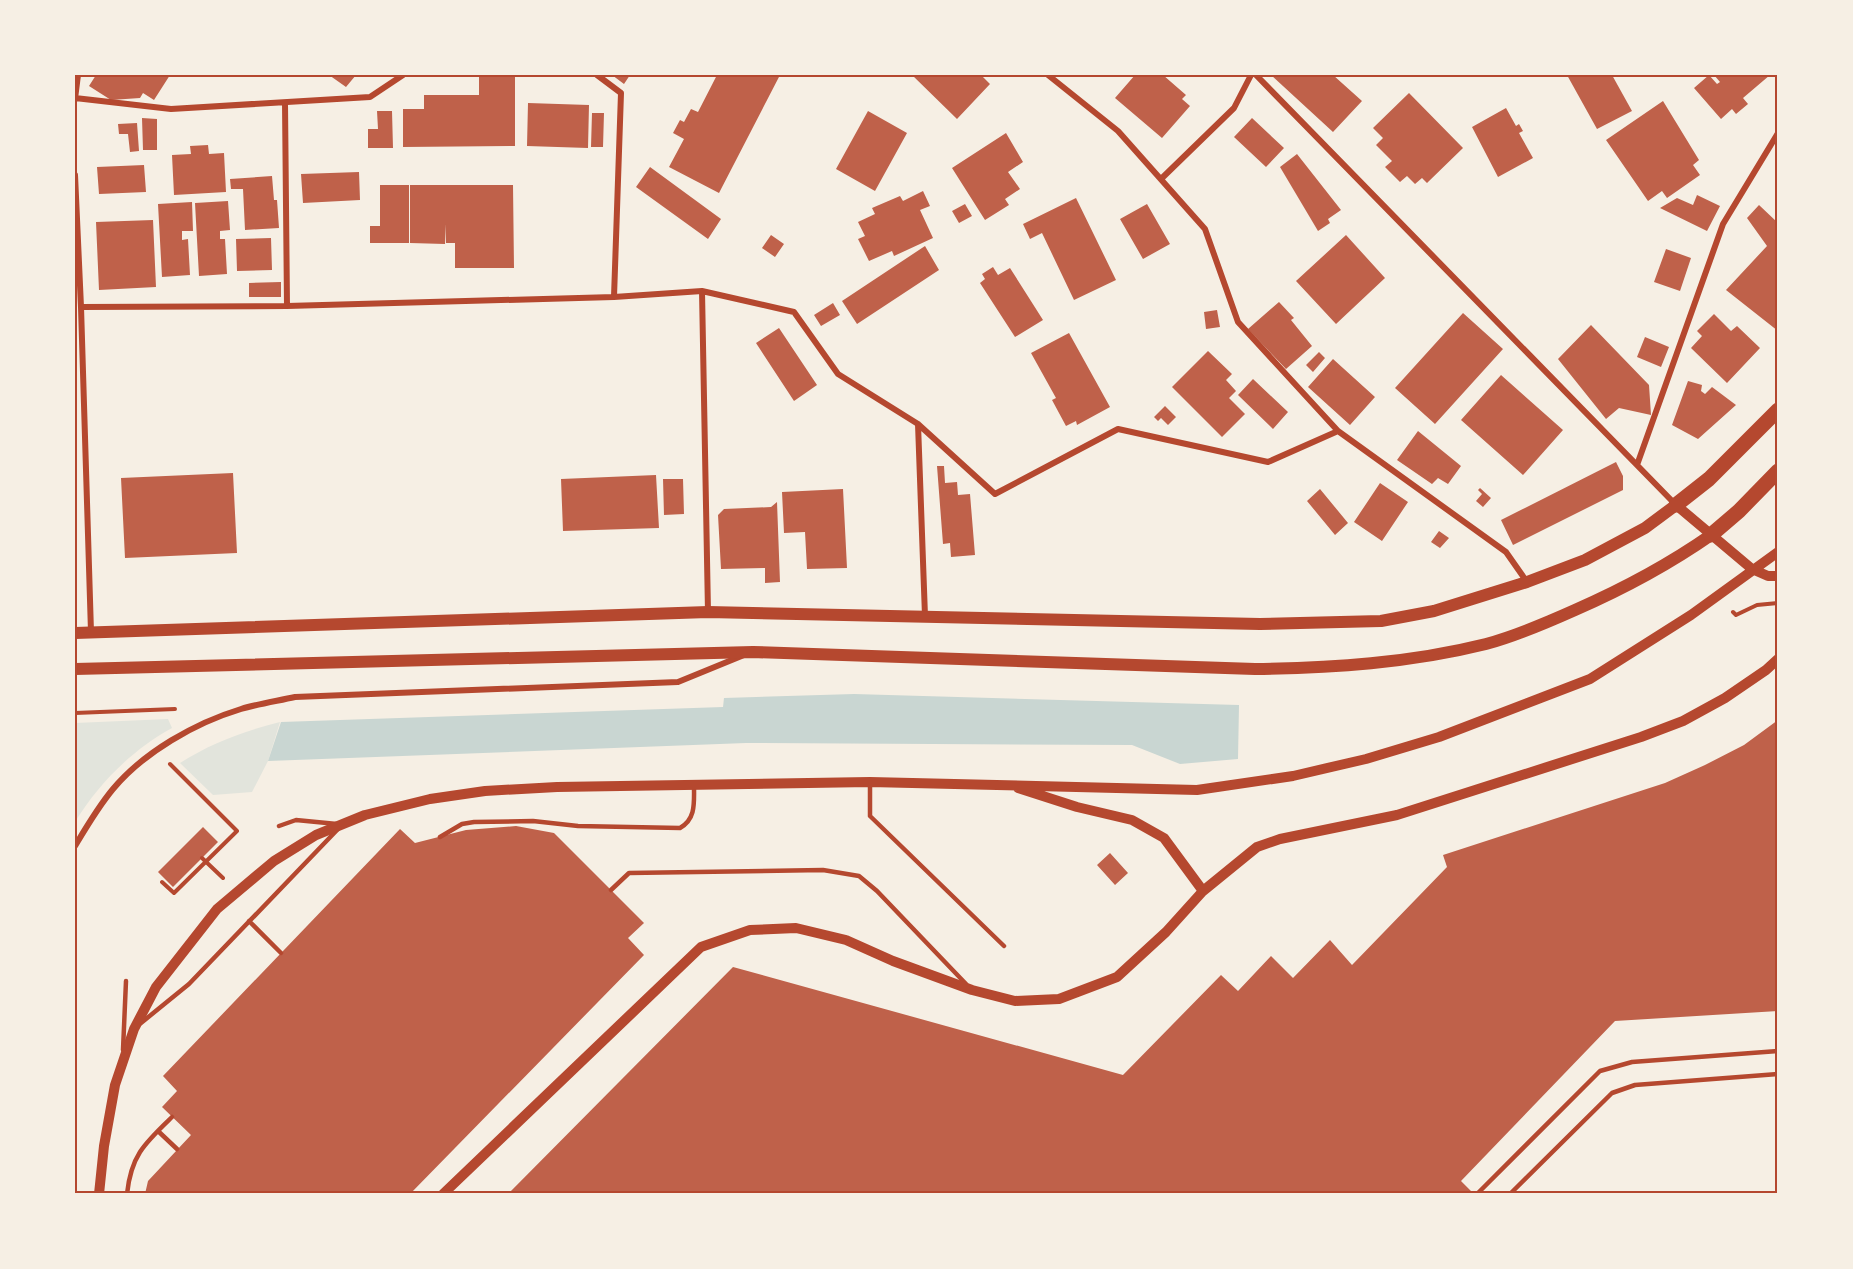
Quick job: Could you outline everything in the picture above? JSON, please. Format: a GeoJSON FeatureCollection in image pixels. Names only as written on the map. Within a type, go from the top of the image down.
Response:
{"type":"FeatureCollection","features":[{"type":"Feature","properties":{"kind":"main road"},"geometry":{"type":"LineString","coordinates":[[75,633],[708,612],[1260,624],[1382,621],[1434,611],[1527,582],[1585,560],[1645,528],[1676,505],[1709,479],[1778,410]]}},
{"type":"Feature","properties":{"kind":"main road"},"geometry":{"type":"LineString","coordinates":[[75,669],[753,652],[1255,669],[1324,668],[1410,659],[1486,644],[1544,624],[1616,592],[1680,557],[1711,535],[1739,511],[1778,471]]}},
{"type":"Feature","properties":{"kind":"street"},"geometry":{"type":"LineString","coordinates":[[78,75],[75,98],[171,109],[370,97],[403,75]]}},
{"type":"Feature","properties":{"kind":"street"},"geometry":{"type":"LineString","coordinates":[[597,75],[621,93],[614,297]]}},
{"type":"Feature","properties":{"kind":"street"},"geometry":{"type":"LineString","coordinates":[[1048,75],[1118,131],[1205,229],[1238,322],[1338,431],[1506,552],[1527,582]]}},
{"type":"Feature","properties":{"kind":"street"},"geometry":{"type":"LineString","coordinates":[[1161,179],[1234,108],[1251,75]]}},
{"type":"Feature","properties":{"kind":"street"},"geometry":{"type":"LineString","coordinates":[[1256,75],[1676,505],[1752,569],[1768,576],[1778,576]]}},
{"type":"Feature","properties":{"kind":"street"},"geometry":{"type":"LineString","coordinates":[[285,103],[287,306]]}},
{"type":"Feature","properties":{"kind":"street"},"geometry":{"type":"LineString","coordinates":[[1637,465],[1723,224],[1778,133]]}},
{"type":"Feature","properties":{"kind":"street"},"geometry":{"type":"LineString","coordinates":[[75,175],[91,632]]}},
{"type":"Feature","properties":{"kind":"street"},"geometry":{"type":"LineString","coordinates":[[702,291],[708,612]]}},
{"type":"Feature","properties":{"kind":"street"},"geometry":{"type":"LineString","coordinates":[[81,307],[287,306],[614,297],[702,291],[794,312],[838,374],[918,424],[995,494],[1118,429],[1268,462],[1338,431]]}},
{"type":"Feature","properties":{"kind":"street"},"geometry":{"type":"LineString","coordinates":[[918,424],[925,616]]}},
{"type":"Feature","properties":{"kind":"street"},"geometry":{"type":"LineString","coordinates":[[99,1194],[115,1085],[134,1029],[156,987],[217,909],[274,861],[316,835],[365,815],[430,799],[485,791],[694,783],[870,782],[1197,790],[1293,776],[1366,759],[1439,737],[1590,679],[1691,615],[1778,552]]}},
{"type":"Feature","properties":{"kind":"street"},"geometry":{"type":"LineString","coordinates":[[75,846],[94,814],[115,787],[152,754],[201,724],[243,708],[295,697],[678,682],[753,652]]}},
{"type":"Feature","properties":{"kind":"street"},"geometry":{"type":"LineString","coordinates":[[443,1194],[701,947],[750,930],[796,928],[846,940],[893,961],[972,990],[1015,1001],[1059,999],[1116,977],[1166,932],[1203,891],[1257,847],[1280,839],[1397,815],[1641,737],[1683,721],[1725,698],[1778,659]]}},
{"type":"Feature","properties":{"kind":"street"},"geometry":{"type":"LineString","coordinates":[[1006,784],[1077,807],[1132,820],[1164,838],[1203,891]]}},
{"type":"Feature","properties":{"kind":"lane"},"geometry":{"type":"LineString","coordinates":[[870,782],[870,816],[1004,946]]}},
{"type":"Feature","properties":{"kind":"lane"},"geometry":{"type":"LineString","coordinates":[[441,837],[462,824],[474,822],[533,820],[578,826],[680,828],[686,825],[693,810],[694,783]]}},
{"type":"Feature","properties":{"kind":"lane"},"geometry":{"type":"LineString","coordinates":[[279,826],[296,820],[343,824]]}},
{"type":"Feature","properties":{"kind":"lane"},"geometry":{"type":"LineString","coordinates":[[134,1029],[189,984],[343,824]]}},
{"type":"Feature","properties":{"kind":"lane"},"geometry":{"type":"LineString","coordinates":[[611,890],[629,873],[823,870],[859,876],[877,891],[972,990]]}},
{"type":"Feature","properties":{"kind":"lane"},"geometry":{"type":"LineString","coordinates":[[249,921],[281,953]]}},
{"type":"Feature","properties":{"kind":"lane"},"geometry":{"type":"LineString","coordinates":[[123,1062],[126,981]]}},
{"type":"Feature","properties":{"kind":"lane"},"geometry":{"type":"LineString","coordinates":[[1477,1194],[1599,1071],[1632,1062],[1778,1051]]}},
{"type":"Feature","properties":{"kind":"lane"},"geometry":{"type":"LineString","coordinates":[[1510,1194],[1612,1093],[1635,1085],[1778,1074]]}},
{"type":"Feature","properties":{"kind":"lane"},"geometry":{"type":"LineString","coordinates":[[127,1194],[129,1172],[136,1157],[172,1117]]}},
{"type":"Feature","properties":{"kind":"lane"},"geometry":{"type":"LineString","coordinates":[[158,1131],[177,1149]]}},
{"type":"Feature","properties":{"kind":"path"},"geometry":{"type":"LineString","coordinates":[[1728,607],[1736,615],[1757,605],[1778,603]]}},
{"type":"Feature","properties":{"kind":"path"},"geometry":{"type":"LineString","coordinates":[[75,713],[175,709]]}},
{"type":"Feature","properties":{"kind":"path"},"geometry":{"type":"LineString","coordinates":[[162,882],[174,893],[237,831],[167,761]]}},
{"type":"Feature","properties":{"kind":"shaded area"},"geometry":{"type":"Polygon","coordinates":[[[854,694],[1239,705],[1238,759],[1180,764],[1132,745],[746,743],[268,761],[281,722],[723,707],[724,698],[854,694]]]}},
{"type":"Feature","properties":{"kind":"shaded area"},"geometry":{"type":"Polygon","coordinates":[[[168,719],[172,728],[130,757],[95,794],[75,822],[75,723],[168,719]]]}},
{"type":"Feature","properties":{"kind":"shaded area"},"geometry":{"type":"Polygon","coordinates":[[[280,722],[268,761],[252,792],[213,795],[180,763],[228,738],[280,722]]]}},
{"type":"Feature","properties":{"kind":"building"},"geometry":{"type":"Polygon","coordinates":[[[96,75],[170,75],[154,100],[143,93],[140,98],[111,100],[89,86],[96,75]]]}},
{"type":"Feature","properties":{"kind":"building"},"geometry":{"type":"Polygon","coordinates":[[[329,75],[356,75],[346,87],[329,75]]]}},
{"type":"Feature","properties":{"kind":"building"},"geometry":{"type":"Polygon","coordinates":[[[479,75],[515,75],[515,146],[403,147],[403,109],[424,109],[424,95],[479,95],[479,75]]]}},
{"type":"Feature","properties":{"kind":"building"},"geometry":{"type":"Polygon","coordinates":[[[612,75],[630,75],[624,84],[612,75]]]}},
{"type":"Feature","properties":{"kind":"building"},"geometry":{"type":"Polygon","coordinates":[[[717,75],[780,75],[719,193],[669,167],[684,139],[673,133],[680,120],[684,122],[691,109],[698,112],[717,75]]]}},
{"type":"Feature","properties":{"kind":"building"},"geometry":{"type":"Polygon","coordinates":[[[912,75],[981,75],[990,84],[957,119],[912,75]]]}},
{"type":"Feature","properties":{"kind":"building"},"geometry":{"type":"Polygon","coordinates":[[[1135,75],[1163,75],[1186,95],[1182,99],[1190,106],[1162,138],[1115,98],[1135,75]]]}},
{"type":"Feature","properties":{"kind":"building"},"geometry":{"type":"Polygon","coordinates":[[[1271,75],[1333,75],[1362,101],[1333,132],[1271,75]]]}},
{"type":"Feature","properties":{"kind":"building"},"geometry":{"type":"Polygon","coordinates":[[[1567,75],[1612,75],[1632,111],[1597,129],[1567,75]]]}},
{"type":"Feature","properties":{"kind":"building"},"geometry":{"type":"Polygon","coordinates":[[[1709,75],[1717,84],[1720,82],[1714,75],[1770,75],[1743,98],[1748,104],[1736,114],[1732,109],[1721,119],[1694,88],[1709,75]]]}},
{"type":"Feature","properties":{"kind":"building"},"geometry":{"type":"Polygon","coordinates":[[[1409,93],[1463,148],[1427,183],[1422,178],[1415,184],[1407,176],[1400,182],[1385,167],[1392,161],[1376,145],[1383,138],[1373,128],[1409,93]]]}},
{"type":"Feature","properties":{"kind":"building"},"geometry":{"type":"Polygon","coordinates":[[[1663,101],[1699,160],[1693,165],[1700,175],[1667,198],[1662,191],[1648,201],[1606,140],[1663,101]]]}},
{"type":"Feature","properties":{"kind":"building"},"geometry":{"type":"Polygon","coordinates":[[[528,103],[589,105],[588,148],[527,146],[528,103]]]}},
{"type":"Feature","properties":{"kind":"building"},"geometry":{"type":"Polygon","coordinates":[[[1506,108],[1516,126],[1519,124],[1523,131],[1519,133],[1533,158],[1498,177],[1472,127],[1506,108]]]}},
{"type":"Feature","properties":{"kind":"building"},"geometry":{"type":"Polygon","coordinates":[[[377,111],[392,111],[393,148],[368,148],[368,129],[378,129],[377,111]]]}},
{"type":"Feature","properties":{"kind":"building"},"geometry":{"type":"Polygon","coordinates":[[[868,111],[907,133],[875,191],[836,169],[868,111]]]}},
{"type":"Feature","properties":{"kind":"building"},"geometry":{"type":"Polygon","coordinates":[[[592,113],[604,113],[603,147],[591,147],[592,113]]]}},
{"type":"Feature","properties":{"kind":"building"},"geometry":{"type":"Polygon","coordinates":[[[142,118],[157,119],[157,150],[143,150],[142,118]]]}},
{"type":"Feature","properties":{"kind":"building"},"geometry":{"type":"Polygon","coordinates":[[[1252,118],[1284,148],[1266,167],[1234,137],[1252,118]]]}},
{"type":"Feature","properties":{"kind":"building"},"geometry":{"type":"Polygon","coordinates":[[[137,123],[139,151],[130,152],[128,134],[119,134],[118,124],[137,123]]]}},
{"type":"Feature","properties":{"kind":"building"},"geometry":{"type":"Polygon","coordinates":[[[1006,133],[1023,162],[1008,172],[1020,189],[1005,199],[1009,205],[985,220],[952,168],[1006,133]]]}},
{"type":"Feature","properties":{"kind":"building"},"geometry":{"type":"Polygon","coordinates":[[[208,145],[209,154],[224,153],[226,192],[174,195],[172,155],[191,154],[190,146],[208,145]]]}},
{"type":"Feature","properties":{"kind":"building"},"geometry":{"type":"Polygon","coordinates":[[[1297,154],[1341,210],[1328,219],[1330,223],[1318,231],[1280,167],[1297,154]]]}},
{"type":"Feature","properties":{"kind":"building"},"geometry":{"type":"Polygon","coordinates":[[[144,165],[146,192],[99,194],[97,167],[144,165]]]}},
{"type":"Feature","properties":{"kind":"building"},"geometry":{"type":"Polygon","coordinates":[[[650,167],[721,219],[708,239],[636,187],[650,167]]]}},
{"type":"Feature","properties":{"kind":"building"},"geometry":{"type":"Polygon","coordinates":[[[359,172],[360,200],[303,203],[301,174],[359,172]]]}},
{"type":"Feature","properties":{"kind":"building"},"geometry":{"type":"Polygon","coordinates":[[[272,176],[279,228],[245,230],[243,189],[231,189],[230,179],[272,176]]]}},
{"type":"Feature","properties":{"kind":"building"},"geometry":{"type":"Polygon","coordinates":[[[380,185],[409,185],[409,243],[370,243],[370,226],[380,226],[380,185]]]}},
{"type":"Feature","properties":{"kind":"building"},"geometry":{"type":"Polygon","coordinates":[[[410,185],[513,185],[514,268],[455,268],[455,243],[446,243],[446,224],[445,244],[410,243],[410,185]]]}},
{"type":"Feature","properties":{"kind":"building"},"geometry":{"type":"Polygon","coordinates":[[[923,191],[930,206],[920,210],[933,238],[894,256],[892,251],[869,261],[858,239],[865,236],[858,222],[875,214],[872,208],[900,196],[903,201],[923,191]]]}},
{"type":"Feature","properties":{"kind":"building"},"geometry":{"type":"Polygon","coordinates":[[[1697,195],[1720,206],[1707,231],[1660,208],[1677,198],[1693,205],[1697,195]]]}},
{"type":"Feature","properties":{"kind":"building"},"geometry":{"type":"Polygon","coordinates":[[[1076,198],[1116,280],[1074,300],[1042,233],[1030,239],[1023,224],[1076,198]]]}},
{"type":"Feature","properties":{"kind":"building"},"geometry":{"type":"Polygon","coordinates":[[[228,201],[230,230],[220,231],[220,239],[225,239],[227,274],[199,276],[195,203],[228,201]]]}},
{"type":"Feature","properties":{"kind":"building"},"geometry":{"type":"Polygon","coordinates":[[[192,202],[193,231],[182,231],[182,240],[188,239],[190,275],[162,277],[158,204],[192,202]]]}},
{"type":"Feature","properties":{"kind":"building"},"geometry":{"type":"Polygon","coordinates":[[[965,204],[972,216],[959,223],[952,211],[965,204]]]}},
{"type":"Feature","properties":{"kind":"building"},"geometry":{"type":"Polygon","coordinates":[[[1147,204],[1170,244],[1143,259],[1120,219],[1147,204]]]}},
{"type":"Feature","properties":{"kind":"building"},"geometry":{"type":"Polygon","coordinates":[[[1759,205],[1778,223],[1778,331],[1726,290],[1767,246],[1747,218],[1759,205]]]}},
{"type":"Feature","properties":{"kind":"building"},"geometry":{"type":"Polygon","coordinates":[[[153,220],[156,287],[99,290],[96,222],[153,220]]]}},
{"type":"Feature","properties":{"kind":"building"},"geometry":{"type":"Polygon","coordinates":[[[771,235],[784,244],[775,257],[762,248],[771,235]]]}},
{"type":"Feature","properties":{"kind":"building"},"geometry":{"type":"Polygon","coordinates":[[[1346,235],[1385,278],[1336,324],[1296,281],[1346,235]]]}},
{"type":"Feature","properties":{"kind":"building"},"geometry":{"type":"Polygon","coordinates":[[[271,238],[272,270],[237,271],[236,239],[271,238]]]}},
{"type":"Feature","properties":{"kind":"building"},"geometry":{"type":"Polygon","coordinates":[[[925,246],[939,270],[857,324],[842,301],[925,246]]]}},
{"type":"Feature","properties":{"kind":"building"},"geometry":{"type":"Polygon","coordinates":[[[1666,249],[1691,258],[1680,291],[1654,282],[1666,249]]]}},
{"type":"Feature","properties":{"kind":"building"},"geometry":{"type":"Polygon","coordinates":[[[993,267],[998,275],[1010,268],[1043,320],[1015,337],[980,283],[985,279],[982,274],[993,267]]]}},
{"type":"Feature","properties":{"kind":"building"},"geometry":{"type":"Polygon","coordinates":[[[281,282],[281,297],[249,297],[249,283],[281,282]]]}},
{"type":"Feature","properties":{"kind":"building"},"geometry":{"type":"Polygon","coordinates":[[[1279,302],[1294,318],[1291,320],[1312,346],[1286,369],[1248,329],[1279,302]]]}},
{"type":"Feature","properties":{"kind":"building"},"geometry":{"type":"Polygon","coordinates":[[[833,303],[840,315],[821,326],[814,315],[833,303]]]}},
{"type":"Feature","properties":{"kind":"building"},"geometry":{"type":"Polygon","coordinates":[[[1217,310],[1220,327],[1206,329],[1204,312],[1217,310]]]}},
{"type":"Feature","properties":{"kind":"building"},"geometry":{"type":"Polygon","coordinates":[[[1463,313],[1503,349],[1435,424],[1395,388],[1463,313]]]}},
{"type":"Feature","properties":{"kind":"building"},"geometry":{"type":"Polygon","coordinates":[[[1714,314],[1731,331],[1737,326],[1760,348],[1727,383],[1691,348],[1702,336],[1697,331],[1714,314]]]}},
{"type":"Feature","properties":{"kind":"building"},"geometry":{"type":"Polygon","coordinates":[[[1591,325],[1649,385],[1651,415],[1619,408],[1606,419],[1558,359],[1591,325]]]}},
{"type":"Feature","properties":{"kind":"building"},"geometry":{"type":"Polygon","coordinates":[[[779,328],[817,385],[794,401],[756,343],[779,328]]]}},
{"type":"Feature","properties":{"kind":"building"},"geometry":{"type":"Polygon","coordinates":[[[1069,333],[1110,407],[1077,425],[1076,421],[1066,426],[1052,400],[1056,398],[1031,353],[1069,333]]]}},
{"type":"Feature","properties":{"kind":"building"},"geometry":{"type":"Polygon","coordinates":[[[1645,337],[1669,347],[1661,367],[1637,357],[1645,337]]]}},
{"type":"Feature","properties":{"kind":"building"},"geometry":{"type":"Polygon","coordinates":[[[1208,351],[1232,374],[1226,380],[1236,391],[1229,398],[1245,414],[1222,437],[1172,387],[1208,351]]]}},
{"type":"Feature","properties":{"kind":"building"},"geometry":{"type":"Polygon","coordinates":[[[1319,352],[1325,358],[1313,372],[1306,365],[1319,352]]]}},
{"type":"Feature","properties":{"kind":"building"},"geometry":{"type":"Polygon","coordinates":[[[1333,359],[1375,397],[1350,425],[1308,387],[1333,359]]]}},
{"type":"Feature","properties":{"kind":"building"},"geometry":{"type":"Polygon","coordinates":[[[1501,375],[1563,430],[1523,475],[1461,420],[1501,375]]]}},
{"type":"Feature","properties":{"kind":"building"},"geometry":{"type":"Polygon","coordinates":[[[1253,379],[1288,412],[1273,429],[1238,395],[1253,379]]]}},
{"type":"Feature","properties":{"kind":"building"},"geometry":{"type":"Polygon","coordinates":[[[1688,381],[1702,385],[1701,391],[1705,394],[1712,387],[1736,405],[1698,439],[1672,425],[1688,381]]]}},
{"type":"Feature","properties":{"kind":"building"},"geometry":{"type":"Polygon","coordinates":[[[1165,406],[1176,417],[1168,425],[1161,418],[1158,421],[1154,417],[1165,406]]]}},
{"type":"Feature","properties":{"kind":"building"},"geometry":{"type":"Polygon","coordinates":[[[1418,431],[1461,466],[1448,484],[1438,478],[1432,484],[1397,460],[1418,431]]]}},
{"type":"Feature","properties":{"kind":"building"},"geometry":{"type":"Polygon","coordinates":[[[1616,462],[1623,476],[1623,490],[1513,545],[1501,520],[1616,462]]]}},
{"type":"Feature","properties":{"kind":"building"},"geometry":{"type":"Polygon","coordinates":[[[937,466],[944,466],[945,483],[957,482],[958,495],[970,494],[975,555],[951,557],[950,543],[943,544],[937,466]]]}},
{"type":"Feature","properties":{"kind":"building"},"geometry":{"type":"Polygon","coordinates":[[[233,473],[237,553],[125,558],[121,478],[233,473]]]}},
{"type":"Feature","properties":{"kind":"building"},"geometry":{"type":"Polygon","coordinates":[[[656,475],[659,528],[563,531],[561,479],[656,475]]]}},
{"type":"Feature","properties":{"kind":"building"},"geometry":{"type":"Polygon","coordinates":[[[663,479],[683,479],[684,514],[664,515],[663,479]]]}},
{"type":"Feature","properties":{"kind":"building"},"geometry":{"type":"Polygon","coordinates":[[[1380,483],[1408,502],[1382,541],[1354,522],[1380,483]]]}},
{"type":"Feature","properties":{"kind":"building"},"geometry":{"type":"Polygon","coordinates":[[[1480,488],[1491,498],[1483,507],[1476,501],[1482,494],[1478,490],[1480,488]]]}},
{"type":"Feature","properties":{"kind":"building"},"geometry":{"type":"Polygon","coordinates":[[[843,489],[847,568],[807,569],[805,532],[784,533],[782,492],[843,489]]]}},
{"type":"Feature","properties":{"kind":"building"},"geometry":{"type":"Polygon","coordinates":[[[1320,489],[1348,523],[1335,535],[1307,501],[1320,489]]]}},
{"type":"Feature","properties":{"kind":"building"},"geometry":{"type":"Polygon","coordinates":[[[777,502],[780,582],[765,583],[765,568],[721,569],[718,515],[724,509],[771,507],[777,502]]]}},
{"type":"Feature","properties":{"kind":"building"},"geometry":{"type":"Polygon","coordinates":[[[1439,531],[1449,538],[1440,548],[1431,542],[1439,531]]]}},
{"type":"Feature","properties":{"kind":"building"},"geometry":{"type":"Polygon","coordinates":[[[1778,720],[1778,1011],[1615,1021],[1461,1181],[1474,1194],[508,1194],[733,967],[1123,1075],[1221,975],[1238,991],[1271,956],[1293,978],[1330,940],[1352,965],[1447,867],[1443,855],[1665,783],[1744,745],[1778,720]]]}},
{"type":"Feature","properties":{"kind":"building"},"geometry":{"type":"Polygon","coordinates":[[[516,826],[554,833],[644,923],[628,938],[644,955],[410,1194],[145,1194],[148,1181],[191,1135],[162,1107],[177,1091],[163,1076],[400,829],[415,843],[466,830],[516,826]]]}},
{"type":"Feature","properties":{"kind":"building"},"geometry":{"type":"Polygon","coordinates":[[[203,827],[218,842],[173,887],[158,872],[203,827]]]}},
{"type":"Feature","properties":{"kind":"building"},"geometry":{"type":"Polygon","coordinates":[[[1110,853],[1128,873],[1115,885],[1097,865],[1110,853]]]}}]}
